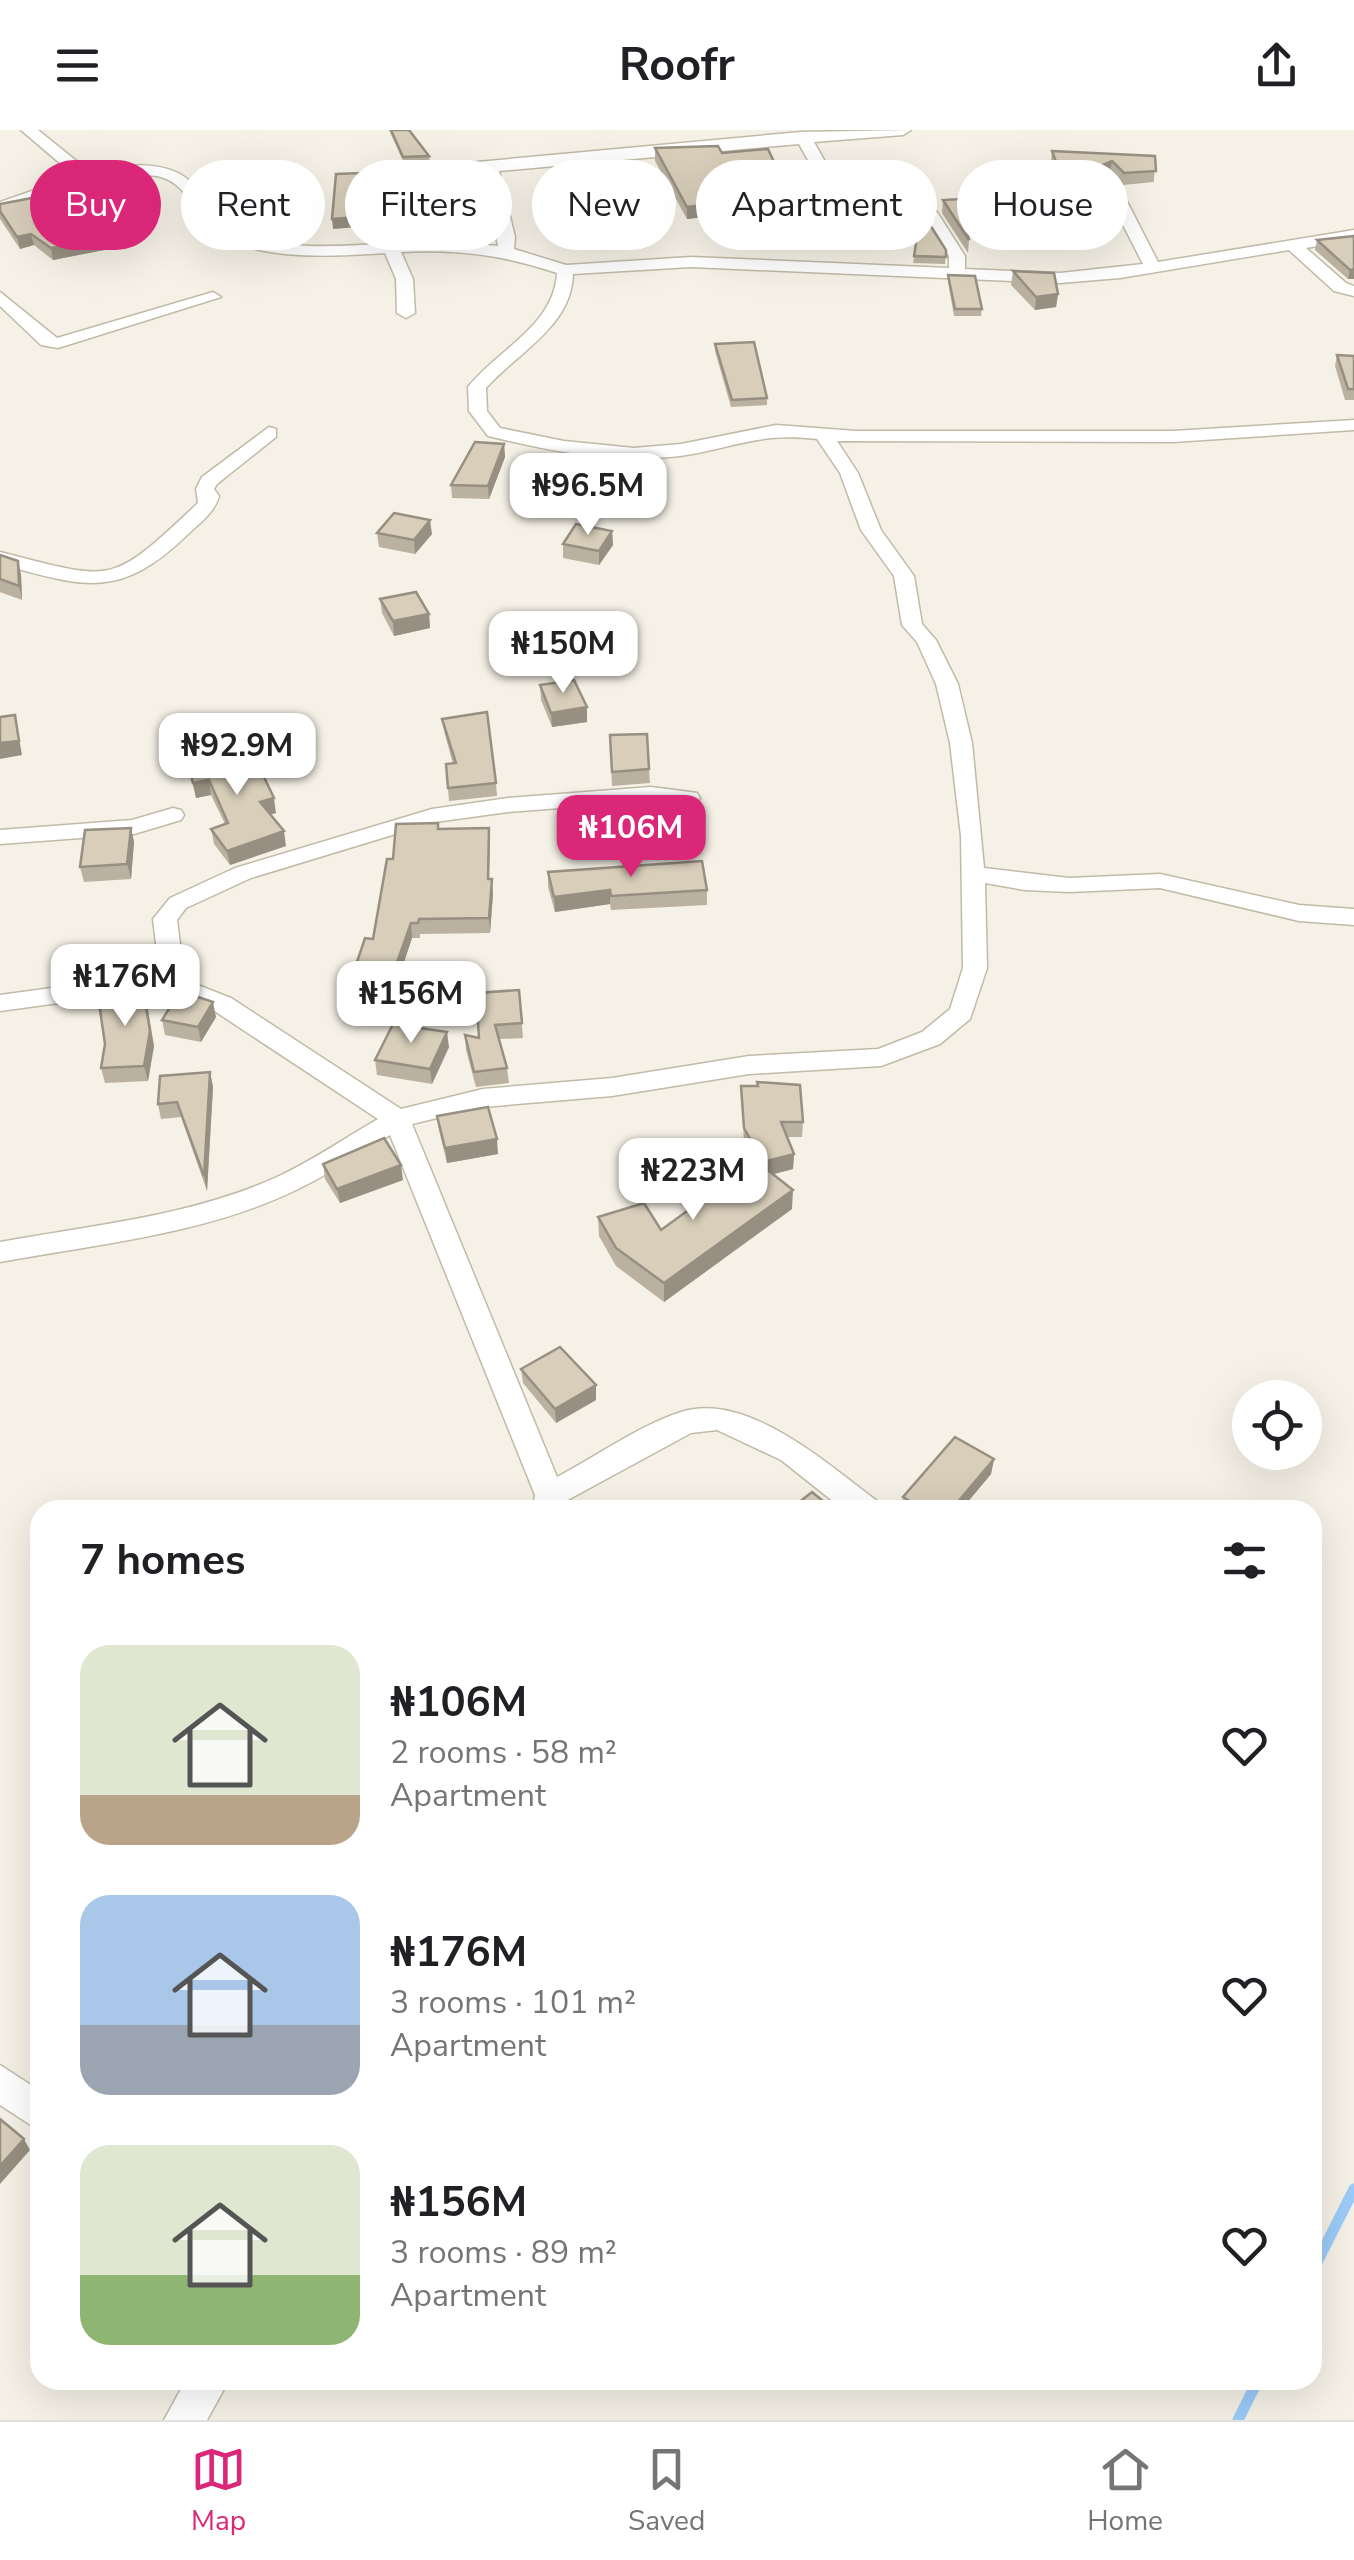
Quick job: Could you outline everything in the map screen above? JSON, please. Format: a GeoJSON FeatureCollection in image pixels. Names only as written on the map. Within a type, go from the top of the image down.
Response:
{"type":"FeatureCollection","features":[{"type":"Feature","properties":{"kind":"street"},"geometry":{"type":"LineString","coordinates":[[29,130],[65,160]]}},
{"type":"Feature","properties":{"kind":"street"},"geometry":{"type":"LineString","coordinates":[[512,164],[715,137],[801,137],[903,130]]}},
{"type":"Feature","properties":{"kind":"street"},"geometry":{"type":"LineString","coordinates":[[801,137],[816,151],[818,160]]}},
{"type":"Feature","properties":{"kind":"street"},"geometry":{"type":"LineString","coordinates":[[161,173],[188,184],[222,230],[264,245],[307,253],[372,250]]}},
{"type":"Feature","properties":{"kind":"street"},"geometry":{"type":"LineString","coordinates":[[0,207],[30,197]]}},
{"type":"Feature","properties":{"kind":"street"},"geometry":{"type":"LineString","coordinates":[[1128,219],[1152,266]]}},
{"type":"Feature","properties":{"kind":"street"},"geometry":{"type":"LineString","coordinates":[[937,226],[957,256],[957,276]]}},
{"type":"Feature","properties":{"kind":"street"},"geometry":{"type":"LineString","coordinates":[[449,250],[505,251],[565,270],[692,262],[1060,278],[1354,235]]}},
{"type":"Feature","properties":{"kind":"street"},"geometry":{"type":"LineString","coordinates":[[1292,244],[1340,287],[1354,291]]}},
{"type":"Feature","properties":{"kind":"street"},"geometry":{"type":"LineString","coordinates":[[393,250],[405,279],[406,313]]}},
{"type":"Feature","properties":{"kind":"street"},"geometry":{"type":"LineString","coordinates":[[565,270],[568,288],[554,311],[521,345],[493,365],[477,387],[478,411],[494,432],[612,454],[681,450],[762,432],[864,437],[949,433],[1196,438],[1267,436],[1354,425]]}},
{"type":"Feature","properties":{"kind":"street"},"geometry":{"type":"LineString","coordinates":[[0,297],[52,343],[213,298]]}},
{"type":"Feature","properties":{"kind":"street"},"geometry":{"type":"LineString","coordinates":[[0,1252],[232,1204],[288,1183],[398,1120],[484,1098],[612,1087],[750,1065],[881,1057],[932,1038],[961,1012],[975,968],[972,872],[961,743],[947,684],[926,640],[912,625],[904,576],[871,530],[848,472],[822,432]]}},
{"type":"Feature","properties":{"kind":"street"},"geometry":{"type":"LineString","coordinates":[[0,558],[90,580],[120,574],[144,560],[207,506],[209,496],[205,489],[209,481],[269,433]]}},
{"type":"Feature","properties":{"kind":"street"},"geometry":{"type":"LineString","coordinates":[[164,980],[170,960],[165,919],[178,903],[243,874],[458,811],[651,794],[689,798]]}},
{"type":"Feature","properties":{"kind":"street"},"geometry":{"type":"LineString","coordinates":[[0,837],[134,827],[173,815]]}},
{"type":"Feature","properties":{"kind":"street"},"geometry":{"type":"LineString","coordinates":[[972,872],[1025,883],[1069,886],[1160,881],[1300,912],[1354,917]]}},
{"type":"Feature","properties":{"kind":"street"},"geometry":{"type":"LineString","coordinates":[[0,1002],[164,980],[222,1004],[398,1120],[548,1500]]}},
{"type":"Feature","properties":{"kind":"street"},"geometry":{"type":"LineString","coordinates":[[552,1500],[686,1422],[720,1418],[791,1452],[853,1500]]}},
{"type":"Feature","properties":{"kind":"street"},"geometry":{"type":"LineString","coordinates":[[0,2083],[30,2106]]}},
{"type":"Feature","properties":{"kind":"street"},"geometry":{"type":"LineString","coordinates":[[184,2420],[203,2390]]}},
{"type":"Feature","properties":{"kind":"building"},"geometry":{"type":"Polygon","coordinates":[[[391,130],[409,130],[429,156],[403,157],[391,130]]]}},
{"type":"Feature","properties":{"kind":"building"},"geometry":{"type":"Polygon","coordinates":[[[718,146],[722,153],[768,149],[773,160],[696,160],[696,206],[687,207],[676,187],[676,160],[662,160],[655,148],[718,146]]]}},
{"type":"Feature","properties":{"kind":"building"},"geometry":{"type":"Polygon","coordinates":[[[1052,151],[1155,156],[1156,171],[1128,173],[1128,160],[1055,160],[1052,151]]]}},
{"type":"Feature","properties":{"kind":"building"},"geometry":{"type":"Polygon","coordinates":[[[336,174],[345,174],[345,218],[332,219],[336,174]]]}},
{"type":"Feature","properties":{"kind":"building"},"geometry":{"type":"Polygon","coordinates":[[[30,198],[30,234],[17,237],[0,211],[0,204],[30,198]]]}},
{"type":"Feature","properties":{"kind":"building"},"geometry":{"type":"Polygon","coordinates":[[[957,199],[957,222],[943,200],[957,199]]]}},
{"type":"Feature","properties":{"kind":"building"},"geometry":{"type":"Polygon","coordinates":[[[937,236],[946,250],[946,257],[914,256],[915,250],[937,250],[937,236]]]}},
{"type":"Feature","properties":{"kind":"building"},"geometry":{"type":"Polygon","coordinates":[[[1354,236],[1354,269],[1350,270],[1317,240],[1354,236]]]}},
{"type":"Feature","properties":{"kind":"building"},"geometry":{"type":"Polygon","coordinates":[[[1013,271],[1054,273],[1058,294],[1036,297],[1013,271]]]}},
{"type":"Feature","properties":{"kind":"building"},"geometry":{"type":"Polygon","coordinates":[[[948,275],[975,276],[982,309],[955,309],[948,275]]]}},
{"type":"Feature","properties":{"kind":"building"},"geometry":{"type":"Polygon","coordinates":[[[754,342],[767,398],[732,400],[715,344],[754,342]]]}},
{"type":"Feature","properties":{"kind":"building"},"geometry":{"type":"Polygon","coordinates":[[[1337,355],[1354,356],[1354,389],[1348,389],[1337,355]]]}},
{"type":"Feature","properties":{"kind":"building"},"geometry":{"type":"Polygon","coordinates":[[[475,442],[504,444],[488,486],[451,485],[475,442]]]}},
{"type":"Feature","properties":{"kind":"building"},"geometry":{"type":"Polygon","coordinates":[[[394,513],[430,520],[414,540],[377,533],[394,513]]]}},
{"type":"Feature","properties":{"kind":"building"},"geometry":{"type":"Polygon","coordinates":[[[576,524],[612,531],[599,551],[563,544],[576,524]]]}},
{"type":"Feature","properties":{"kind":"building"},"geometry":{"type":"Polygon","coordinates":[[[0,555],[18,561],[19,586],[0,579],[0,555]]]}},
{"type":"Feature","properties":{"kind":"building"},"geometry":{"type":"Polygon","coordinates":[[[416,592],[429,614],[393,621],[380,599],[416,592]]]}},
{"type":"Feature","properties":{"kind":"building"},"geometry":{"type":"Polygon","coordinates":[[[574,680],[587,707],[551,713],[540,685],[574,680]]]}},
{"type":"Feature","properties":{"kind":"building"},"geometry":{"type":"Polygon","coordinates":[[[487,712],[496,783],[448,788],[446,764],[456,763],[442,719],[487,712]]]}},
{"type":"Feature","properties":{"kind":"building"},"geometry":{"type":"Polygon","coordinates":[[[15,715],[19,741],[0,743],[0,717],[15,715]]]}},
{"type":"Feature","properties":{"kind":"building"},"geometry":{"type":"Polygon","coordinates":[[[647,734],[649,769],[612,772],[610,735],[647,734]]]}},
{"type":"Feature","properties":{"kind":"building"},"geometry":{"type":"Polygon","coordinates":[[[248,750],[256,776],[263,775],[274,798],[260,802],[284,831],[227,851],[211,829],[228,823],[209,780],[193,783],[187,761],[248,750]]]}},
{"type":"Feature","properties":{"kind":"building"},"geometry":{"type":"Polygon","coordinates":[[[438,823],[438,829],[489,828],[489,918],[419,919],[418,923],[411,923],[395,968],[356,965],[365,938],[373,939],[387,859],[393,859],[396,824],[438,823]]]}},
{"type":"Feature","properties":{"kind":"building"},"geometry":{"type":"Polygon","coordinates":[[[131,828],[127,864],[80,867],[85,830],[131,828]]]}},
{"type":"Feature","properties":{"kind":"building"},"geometry":{"type":"Polygon","coordinates":[[[702,861],[707,890],[611,896],[610,890],[554,897],[548,872],[702,861]]]}},
{"type":"Feature","properties":{"kind":"building"},"geometry":{"type":"Polygon","coordinates":[[[143,988],[150,1031],[144,1066],[101,1068],[105,1044],[98,996],[143,988]]]}},
{"type":"Feature","properties":{"kind":"building"},"geometry":{"type":"Polygon","coordinates":[[[519,990],[522,1023],[495,1025],[507,1068],[474,1072],[465,1035],[479,1038],[476,993],[519,990]]]}},
{"type":"Feature","properties":{"kind":"building"},"geometry":{"type":"Polygon","coordinates":[[[180,991],[213,1002],[198,1027],[162,1020],[180,991]]]}},
{"type":"Feature","properties":{"kind":"building"},"geometry":{"type":"Polygon","coordinates":[[[393,1024],[447,1032],[430,1069],[375,1060],[393,1024]]]}},
{"type":"Feature","properties":{"kind":"building"},"geometry":{"type":"Polygon","coordinates":[[[210,1072],[204,1176],[177,1102],[158,1104],[160,1076],[210,1072]]]}},
{"type":"Feature","properties":{"kind":"building"},"geometry":{"type":"Polygon","coordinates":[[[757,1082],[800,1085],[803,1122],[781,1122],[794,1154],[763,1162],[744,1128],[741,1086],[758,1086],[757,1082]]]}},
{"type":"Feature","properties":{"kind":"building"},"geometry":{"type":"Polygon","coordinates":[[[488,1107],[497,1139],[445,1148],[437,1116],[488,1107]]]}},
{"type":"Feature","properties":{"kind":"building"},"geometry":{"type":"Polygon","coordinates":[[[384,1138],[401,1165],[337,1189],[323,1164],[384,1138]]]}},
{"type":"Feature","properties":{"kind":"building"},"geometry":{"type":"Polygon","coordinates":[[[756,1161],[793,1190],[664,1283],[616,1248],[598,1217],[644,1203],[661,1230],[756,1161]]]}},
{"type":"Feature","properties":{"kind":"building"},"geometry":{"type":"Polygon","coordinates":[[[560,1347],[596,1385],[555,1409],[521,1369],[560,1347]]]}},
{"type":"Feature","properties":{"kind":"building"},"geometry":{"type":"Polygon","coordinates":[[[955,1437],[994,1459],[959,1500],[903,1497],[955,1437]]]}},
{"type":"Feature","properties":{"kind":"building"},"geometry":{"type":"Polygon","coordinates":[[[812,1492],[822,1500],[802,1500],[812,1492]]]}},
{"type":"Feature","properties":{"kind":"building"},"geometry":{"type":"Polygon","coordinates":[[[0,2119],[24,2139],[0,2166],[0,2119]]]}},
{"type":"Feature","properties":{"kind":"waterway"},"geometry":{"type":"LineString","coordinates":[[1322,2252],[1354,2189]]}},
{"type":"Feature","properties":{"kind":"waterway"},"geometry":{"type":"LineString","coordinates":[[1238,2420],[1253,2390]]}}]}
